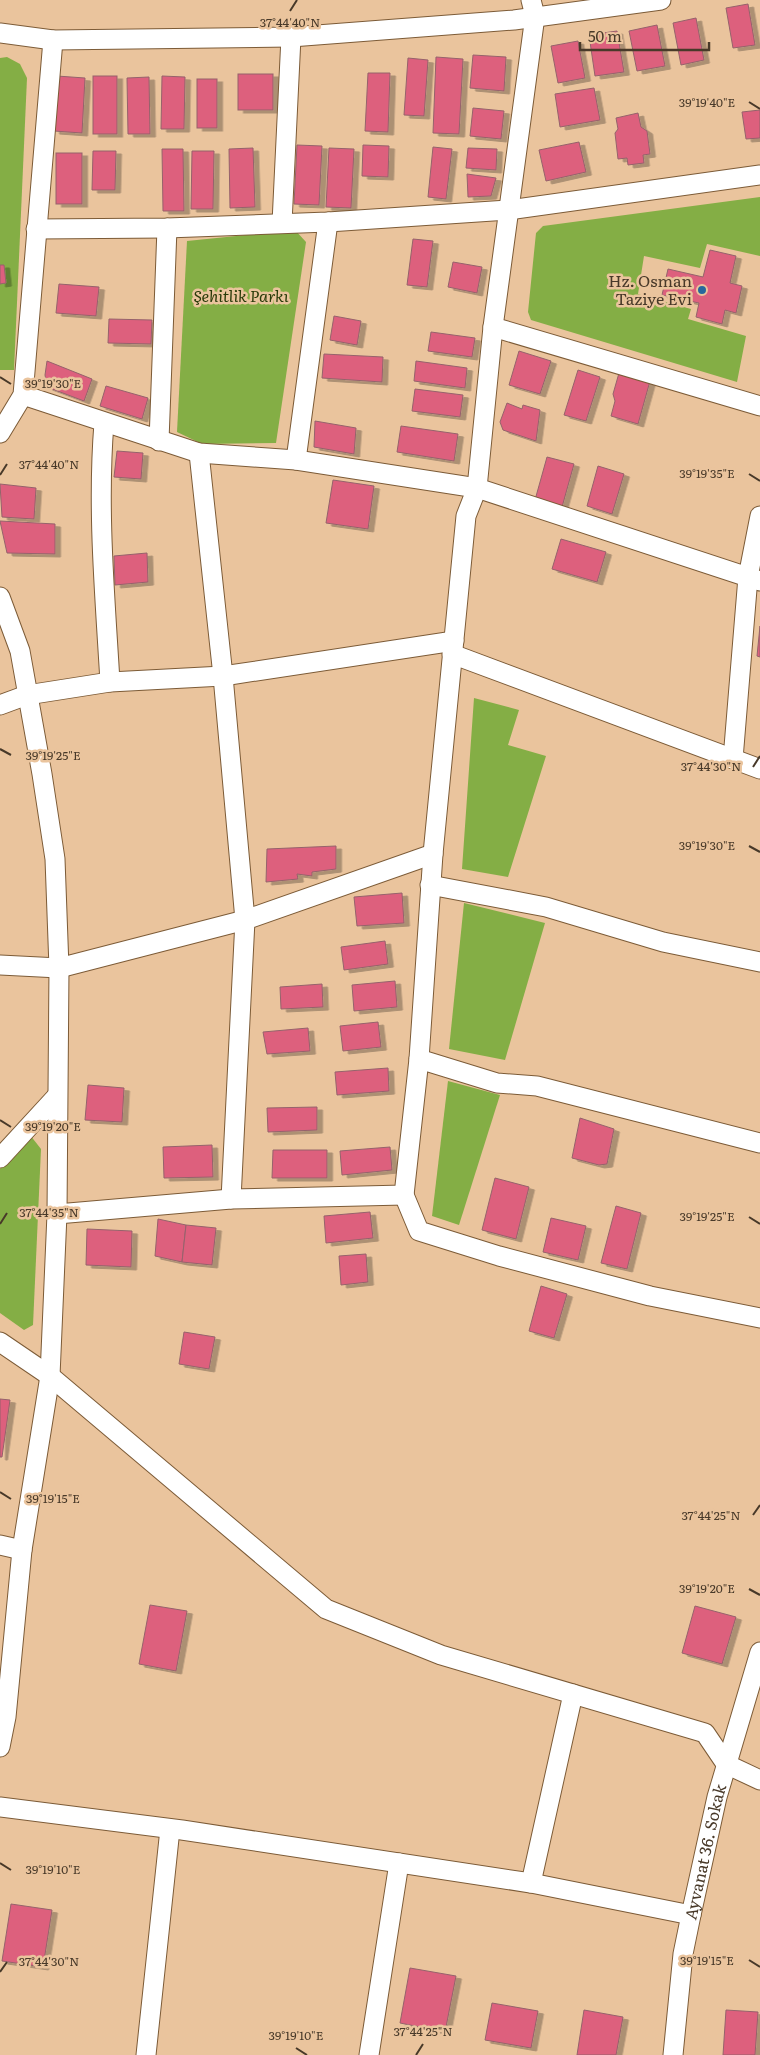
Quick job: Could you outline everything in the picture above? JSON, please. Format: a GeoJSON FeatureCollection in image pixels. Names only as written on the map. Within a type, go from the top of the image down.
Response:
{"type":"FeatureCollection","features":[{"type":"Feature","properties":{"kind":"street"},"geometry":{"type":"LineString","coordinates":[[0,33],[53,40],[291,37],[514,20],[533,8],[661,0]]}},
{"type":"Feature","properties":{"kind":"street"},"geometry":{"type":"LineString","coordinates":[[533,8],[493,327],[477,488],[466,516],[430,885],[419,1059],[404,1195],[419,1231],[499,1256],[650,1296],[760,1318]]}},
{"type":"Feature","properties":{"kind":"street"},"geometry":{"type":"LineString","coordinates":[[282,223],[291,37]]}},
{"type":"Feature","properties":{"kind":"street"},"geometry":{"type":"LineString","coordinates":[[0,433],[23,395],[53,40]]}},
{"type":"Feature","properties":{"kind":"street"},"geometry":{"type":"LineString","coordinates":[[36,229],[167,228],[328,222],[508,210],[760,175]]}},
{"type":"Feature","properties":{"kind":"street"},"geometry":{"type":"LineString","coordinates":[[296,460],[328,222]]}},
{"type":"Feature","properties":{"kind":"street"},"geometry":{"type":"LineString","coordinates":[[159,441],[167,228]]}},
{"type":"Feature","properties":{"kind":"street"},"geometry":{"type":"LineString","coordinates":[[493,327],[760,406]]}},
{"type":"Feature","properties":{"kind":"street"},"geometry":{"type":"LineString","coordinates":[[23,395],[198,453],[296,460],[477,488],[754,579]]}},
{"type":"Feature","properties":{"kind":"street"},"geometry":{"type":"LineString","coordinates":[[104,423],[100,466],[103,570],[110,682]]}},
{"type":"Feature","properties":{"kind":"street"},"geometry":{"type":"LineString","coordinates":[[198,453],[223,676],[245,920],[231,1199]]}},
{"type":"Feature","properties":{"kind":"street"},"geometry":{"type":"LineString","coordinates":[[733,760],[760,516]]}},
{"type":"Feature","properties":{"kind":"street"},"geometry":{"type":"LineString","coordinates":[[0,598],[20,651],[54,859],[59,968],[57,1214],[50,1376],[22,1550],[6,1717],[0,1747]]}},
{"type":"Feature","properties":{"kind":"street"},"geometry":{"type":"LineString","coordinates":[[0,705],[27,695],[110,682],[223,676],[453,648],[733,760],[760,769]]}},
{"type":"Feature","properties":{"kind":"street"},"geometry":{"type":"LineString","coordinates":[[0,965],[59,968],[245,920],[433,854]]}},
{"type":"Feature","properties":{"kind":"street"},"geometry":{"type":"LineString","coordinates":[[430,885],[546,907],[663,942],[760,962]]}},
{"type":"Feature","properties":{"kind":"street"},"geometry":{"type":"LineString","coordinates":[[419,1059],[497,1083],[537,1086],[760,1143]]}},
{"type":"Feature","properties":{"kind":"street"},"geometry":{"type":"LineString","coordinates":[[0,1158],[57,1096]]}},
{"type":"Feature","properties":{"kind":"street"},"geometry":{"type":"LineString","coordinates":[[57,1214],[231,1199],[404,1195]]}},
{"type":"Feature","properties":{"kind":"street"},"geometry":{"type":"LineString","coordinates":[[0,1342],[50,1376],[326,1609],[441,1655],[705,1733],[726,1764],[760,1780]]}},
{"type":"Feature","properties":{"kind":"street"},"geometry":{"type":"LineString","coordinates":[[0,1546],[22,1550]]}},
{"type":"Feature","properties":{"kind":"street","name":"Ayvanat 36. Sokak"},"geometry":{"type":"LineString","coordinates":[[673,2055],[683,1954],[691,1915],[717,1797],[760,1652]]}},
{"type":"Feature","properties":{"kind":"street"},"geometry":{"type":"LineString","coordinates":[[531,1883],[573,1694]]}},
{"type":"Feature","properties":{"kind":"street"},"geometry":{"type":"LineString","coordinates":[[0,1807],[170,1829],[531,1883],[691,1915]]}},
{"type":"Feature","properties":{"kind":"street"},"geometry":{"type":"LineString","coordinates":[[146,2055],[170,1829]]}},
{"type":"Feature","properties":{"kind":"street"},"geometry":{"type":"LineString","coordinates":[[369,2055],[399,1863]]}},
{"type":"Feature","properties":{"kind":"green space"},"geometry":{"type":"Polygon","coordinates":[[[7,57],[20,64],[27,78],[14,370],[0,370],[0,58],[7,57]]]}},
{"type":"Feature","properties":{"kind":"green space"},"geometry":{"type":"Polygon","coordinates":[[[760,197],[760,256],[707,244],[700,268],[644,256],[638,294],[691,309],[688,319],[746,336],[737,382],[531,320],[528,312],[536,233],[543,226],[760,197]]]}},
{"type":"Feature","properties":{"kind":"green space","name":"Şehitlik Parkı"},"geometry":{"type":"Polygon","coordinates":[[[295,230],[306,242],[276,443],[202,444],[177,432],[187,241],[295,230]]]}},
{"type":"Feature","properties":{"kind":"green space"},"geometry":{"type":"Polygon","coordinates":[[[474,698],[519,710],[508,745],[546,756],[508,877],[462,869],[474,698]]]}},
{"type":"Feature","properties":{"kind":"green space"},"geometry":{"type":"Polygon","coordinates":[[[464,903],[545,923],[505,1060],[449,1049],[464,903]]]}},
{"type":"Feature","properties":{"kind":"green space"},"geometry":{"type":"Polygon","coordinates":[[[448,1081],[500,1095],[459,1225],[432,1216],[448,1081]]]}},
{"type":"Feature","properties":{"kind":"green space"},"geometry":{"type":"Polygon","coordinates":[[[30,1135],[41,1149],[33,1325],[24,1330],[0,1313],[0,1169],[30,1135]]]}},
{"type":"Feature","properties":{"kind":"building"},"geometry":{"type":"Polygon","coordinates":[[[748,4],[755,45],[733,48],[726,8],[748,4]]]}},
{"type":"Feature","properties":{"kind":"building"},"geometry":{"type":"Polygon","coordinates":[[[696,18],[704,60],[681,65],[673,23],[696,18]]]}},
{"type":"Feature","properties":{"kind":"building"},"geometry":{"type":"Polygon","coordinates":[[[657,25],[665,66],[637,71],[629,31],[657,25]]]}},
{"type":"Feature","properties":{"kind":"building"},"geometry":{"type":"Polygon","coordinates":[[[617,31],[624,72],[595,76],[589,35],[617,31]]]}},
{"type":"Feature","properties":{"kind":"building"},"geometry":{"type":"Polygon","coordinates":[[[578,41],[585,78],[558,83],[551,46],[578,41]]]}},
{"type":"Feature","properties":{"kind":"building"},"geometry":{"type":"Polygon","coordinates":[[[473,55],[506,57],[504,91],[470,88],[473,55]]]}},
{"type":"Feature","properties":{"kind":"building"},"geometry":{"type":"Polygon","coordinates":[[[436,57],[463,59],[459,134],[433,133],[436,57]]]}},
{"type":"Feature","properties":{"kind":"building"},"geometry":{"type":"Polygon","coordinates":[[[408,58],[428,60],[424,116],[404,115],[408,58]]]}},
{"type":"Feature","properties":{"kind":"building"},"geometry":{"type":"Polygon","coordinates":[[[368,73],[390,73],[388,132],[365,131],[368,73]]]}},
{"type":"Feature","properties":{"kind":"building"},"geometry":{"type":"Polygon","coordinates":[[[238,74],[273,74],[273,110],[238,110],[238,74]]]}},
{"type":"Feature","properties":{"kind":"building"},"geometry":{"type":"Polygon","coordinates":[[[57,76],[85,78],[82,133],[54,131],[57,76]]]}},
{"type":"Feature","properties":{"kind":"building"},"geometry":{"type":"Polygon","coordinates":[[[93,76],[117,76],[117,134],[93,134],[93,76]]]}},
{"type":"Feature","properties":{"kind":"building"},"geometry":{"type":"Polygon","coordinates":[[[162,76],[185,77],[184,129],[161,129],[162,76]]]}},
{"type":"Feature","properties":{"kind":"building"},"geometry":{"type":"Polygon","coordinates":[[[149,77],[150,134],[128,134],[127,78],[149,77]]]}},
{"type":"Feature","properties":{"kind":"building"},"geometry":{"type":"Polygon","coordinates":[[[197,79],[217,79],[217,128],[197,128],[197,79]]]}},
{"type":"Feature","properties":{"kind":"building"},"geometry":{"type":"Polygon","coordinates":[[[594,88],[600,120],[560,127],[555,94],[594,88]]]}},
{"type":"Feature","properties":{"kind":"building"},"geometry":{"type":"Polygon","coordinates":[[[473,108],[504,111],[501,139],[470,136],[473,108]]]}},
{"type":"Feature","properties":{"kind":"building"},"geometry":{"type":"Polygon","coordinates":[[[760,110],[760,138],[746,139],[742,112],[760,110]]]}},
{"type":"Feature","properties":{"kind":"building"},"geometry":{"type":"Polygon","coordinates":[[[638,113],[641,127],[647,131],[650,154],[643,155],[644,163],[628,165],[627,158],[618,159],[615,133],[618,129],[616,118],[638,113]]]}},
{"type":"Feature","properties":{"kind":"building"},"geometry":{"type":"Polygon","coordinates":[[[579,142],[586,172],[546,181],[539,150],[579,142]]]}},
{"type":"Feature","properties":{"kind":"building"},"geometry":{"type":"Polygon","coordinates":[[[297,145],[322,146],[319,205],[294,204],[297,145]]]}},
{"type":"Feature","properties":{"kind":"building"},"geometry":{"type":"Polygon","coordinates":[[[363,145],[389,146],[388,177],[362,176],[363,145]]]}},
{"type":"Feature","properties":{"kind":"building"},"geometry":{"type":"Polygon","coordinates":[[[433,147],[452,149],[446,199],[428,197],[433,147]]]}},
{"type":"Feature","properties":{"kind":"building"},"geometry":{"type":"Polygon","coordinates":[[[253,148],[255,207],[230,208],[229,149],[253,148]]]}},
{"type":"Feature","properties":{"kind":"building"},"geometry":{"type":"Polygon","coordinates":[[[329,148],[354,149],[351,208],[326,207],[329,148]]]}},
{"type":"Feature","properties":{"kind":"building"},"geometry":{"type":"Polygon","coordinates":[[[468,148],[497,149],[496,170],[466,168],[468,148]]]}},
{"type":"Feature","properties":{"kind":"building"},"geometry":{"type":"Polygon","coordinates":[[[162,149],[183,149],[184,211],[163,211],[162,149]]]}},
{"type":"Feature","properties":{"kind":"building"},"geometry":{"type":"Polygon","coordinates":[[[93,151],[116,151],[115,190],[92,190],[93,151]]]}},
{"type":"Feature","properties":{"kind":"building"},"geometry":{"type":"Polygon","coordinates":[[[192,151],[214,151],[213,209],[191,209],[192,151]]]}},
{"type":"Feature","properties":{"kind":"building"},"geometry":{"type":"Polygon","coordinates":[[[56,153],[82,153],[82,204],[56,204],[56,153]]]}},
{"type":"Feature","properties":{"kind":"building"},"geometry":{"type":"Polygon","coordinates":[[[467,174],[496,178],[491,196],[468,197],[467,174]]]}},
{"type":"Feature","properties":{"kind":"building"},"geometry":{"type":"Polygon","coordinates":[[[413,239],[433,241],[427,287],[407,285],[413,239]]]}},
{"type":"Feature","properties":{"kind":"building","name":"Hz. Osman Taziye Evi"},"geometry":{"type":"Polygon","coordinates":[[[710,250],[736,256],[730,283],[742,286],[736,313],[725,310],[722,324],[696,317],[699,303],[662,295],[668,269],[703,277],[710,250]]]}},
{"type":"Feature","properties":{"kind":"building"},"geometry":{"type":"Polygon","coordinates":[[[453,262],[482,267],[477,293],[448,287],[453,262]]]}},
{"type":"Feature","properties":{"kind":"building"},"geometry":{"type":"Polygon","coordinates":[[[0,265],[4,265],[6,283],[0,284],[0,265]]]}},
{"type":"Feature","properties":{"kind":"building"},"geometry":{"type":"Polygon","coordinates":[[[59,284],[99,287],[96,316],[56,313],[59,284]]]}},
{"type":"Feature","properties":{"kind":"building"},"geometry":{"type":"Polygon","coordinates":[[[334,316],[361,321],[357,345],[330,340],[334,316]]]}},
{"type":"Feature","properties":{"kind":"building"},"geometry":{"type":"Polygon","coordinates":[[[109,319],[152,320],[151,344],[108,343],[109,319]]]}},
{"type":"Feature","properties":{"kind":"building"},"geometry":{"type":"Polygon","coordinates":[[[431,332],[475,338],[472,357],[428,351],[431,332]]]}},
{"type":"Feature","properties":{"kind":"building"},"geometry":{"type":"Polygon","coordinates":[[[519,351],[551,361],[540,394],[509,385],[519,351]]]}},
{"type":"Feature","properties":{"kind":"building"},"geometry":{"type":"Polygon","coordinates":[[[324,354],[383,357],[382,382],[322,378],[324,354]]]}},
{"type":"Feature","properties":{"kind":"building"},"geometry":{"type":"Polygon","coordinates":[[[47,361],[92,379],[84,401],[47,387],[45,375],[47,361]]]}},
{"type":"Feature","properties":{"kind":"building"},"geometry":{"type":"Polygon","coordinates":[[[416,361],[467,368],[465,388],[414,381],[416,361]]]}},
{"type":"Feature","properties":{"kind":"building"},"geometry":{"type":"Polygon","coordinates":[[[578,370],[600,377],[586,421],[564,415],[578,370]]]}},
{"type":"Feature","properties":{"kind":"building"},"geometry":{"type":"Polygon","coordinates":[[[619,373],[650,381],[638,424],[611,416],[615,401],[613,394],[619,373]]]}},
{"type":"Feature","properties":{"kind":"building"},"geometry":{"type":"Polygon","coordinates":[[[106,386],[148,398],[142,419],[100,406],[106,386]]]}},
{"type":"Feature","properties":{"kind":"building"},"geometry":{"type":"Polygon","coordinates":[[[415,389],[463,395],[460,417],[412,411],[415,389]]]}},
{"type":"Feature","properties":{"kind":"building"},"geometry":{"type":"Polygon","coordinates":[[[507,403],[522,409],[523,405],[540,410],[536,441],[503,430],[500,422],[507,403]]]}},
{"type":"Feature","properties":{"kind":"building"},"geometry":{"type":"Polygon","coordinates":[[[315,421],[356,428],[354,454],[314,447],[315,421]]]}},
{"type":"Feature","properties":{"kind":"building"},"geometry":{"type":"Polygon","coordinates":[[[401,426],[458,434],[454,461],[397,452],[401,426]]]}},
{"type":"Feature","properties":{"kind":"building"},"geometry":{"type":"Polygon","coordinates":[[[117,451],[143,453],[141,479],[114,477],[117,451]]]}},
{"type":"Feature","properties":{"kind":"building"},"geometry":{"type":"Polygon","coordinates":[[[547,457],[574,464],[562,507],[535,500],[547,457]]]}},
{"type":"Feature","properties":{"kind":"building"},"geometry":{"type":"Polygon","coordinates":[[[598,466],[624,474],[612,514],[587,506],[598,466]]]}},
{"type":"Feature","properties":{"kind":"building"},"geometry":{"type":"Polygon","coordinates":[[[333,480],[374,486],[368,529],[326,523],[333,480]]]}},
{"type":"Feature","properties":{"kind":"building"},"geometry":{"type":"Polygon","coordinates":[[[0,484],[36,488],[34,519],[2,517],[0,484]]]}},
{"type":"Feature","properties":{"kind":"building"},"geometry":{"type":"Polygon","coordinates":[[[0,521],[55,524],[55,554],[7,553],[0,521]]]}},
{"type":"Feature","properties":{"kind":"building"},"geometry":{"type":"Polygon","coordinates":[[[561,539],[606,552],[597,582],[552,569],[561,539]]]}},
{"type":"Feature","properties":{"kind":"building"},"geometry":{"type":"Polygon","coordinates":[[[147,553],[148,582],[115,585],[114,556],[147,553]]]}},
{"type":"Feature","properties":{"kind":"building"},"geometry":{"type":"Polygon","coordinates":[[[760,626],[760,657],[757,656],[760,626]]]}},
{"type":"Feature","properties":{"kind":"building"},"geometry":{"type":"Polygon","coordinates":[[[336,846],[336,869],[312,872],[312,876],[297,874],[298,879],[266,882],[267,849],[336,846]]]}},
{"type":"Feature","properties":{"kind":"building"},"geometry":{"type":"Polygon","coordinates":[[[402,893],[404,923],[357,926],[354,897],[402,893]]]}},
{"type":"Feature","properties":{"kind":"building"},"geometry":{"type":"Polygon","coordinates":[[[385,941],[388,964],[344,970],[341,947],[385,941]]]}},
{"type":"Feature","properties":{"kind":"building"},"geometry":{"type":"Polygon","coordinates":[[[395,981],[397,1007],[354,1011],[352,985],[395,981]]]}},
{"type":"Feature","properties":{"kind":"building"},"geometry":{"type":"Polygon","coordinates":[[[322,984],[323,1007],[281,1009],[280,987],[322,984]]]}},
{"type":"Feature","properties":{"kind":"building"},"geometry":{"type":"Polygon","coordinates":[[[378,1022],[381,1047],[343,1051],[340,1026],[378,1022]]]}},
{"type":"Feature","properties":{"kind":"building"},"geometry":{"type":"Polygon","coordinates":[[[308,1028],[310,1051],[267,1054],[263,1032],[308,1028]]]}},
{"type":"Feature","properties":{"kind":"building"},"geometry":{"type":"Polygon","coordinates":[[[388,1068],[389,1091],[337,1095],[335,1072],[388,1068]]]}},
{"type":"Feature","properties":{"kind":"building"},"geometry":{"type":"Polygon","coordinates":[[[88,1085],[124,1088],[122,1122],[85,1120],[88,1085]]]}},
{"type":"Feature","properties":{"kind":"building"},"geometry":{"type":"Polygon","coordinates":[[[317,1107],[317,1130],[268,1132],[267,1108],[317,1107]]]}},
{"type":"Feature","properties":{"kind":"building"},"geometry":{"type":"Polygon","coordinates":[[[580,1118],[614,1129],[607,1164],[599,1165],[572,1158],[580,1118]]]}},
{"type":"Feature","properties":{"kind":"building"},"geometry":{"type":"Polygon","coordinates":[[[212,1145],[213,1177],[164,1178],[163,1147],[212,1145]]]}},
{"type":"Feature","properties":{"kind":"building"},"geometry":{"type":"Polygon","coordinates":[[[390,1147],[392,1170],[342,1175],[340,1151],[390,1147]]]}},
{"type":"Feature","properties":{"kind":"building"},"geometry":{"type":"Polygon","coordinates":[[[273,1150],[327,1150],[327,1178],[272,1178],[273,1150]]]}},
{"type":"Feature","properties":{"kind":"building"},"geometry":{"type":"Polygon","coordinates":[[[495,1178],[529,1187],[516,1239],[482,1230],[495,1178]]]}},
{"type":"Feature","properties":{"kind":"building"},"geometry":{"type":"Polygon","coordinates":[[[616,1206],[641,1213],[627,1269],[601,1263],[616,1206]]]}},
{"type":"Feature","properties":{"kind":"building"},"geometry":{"type":"Polygon","coordinates":[[[370,1212],[373,1238],[326,1243],[324,1216],[370,1212]]]}},
{"type":"Feature","properties":{"kind":"building"},"geometry":{"type":"Polygon","coordinates":[[[551,1218],[586,1226],[578,1260],[543,1252],[551,1218]]]}},
{"type":"Feature","properties":{"kind":"building"},"geometry":{"type":"Polygon","coordinates":[[[158,1219],[186,1225],[182,1262],[155,1256],[158,1219]]]}},
{"type":"Feature","properties":{"kind":"building"},"geometry":{"type":"Polygon","coordinates":[[[186,1225],[216,1228],[212,1265],[182,1262],[186,1225]]]}},
{"type":"Feature","properties":{"kind":"building"},"geometry":{"type":"Polygon","coordinates":[[[87,1229],[132,1231],[131,1267],[86,1265],[87,1229]]]}},
{"type":"Feature","properties":{"kind":"building"},"geometry":{"type":"Polygon","coordinates":[[[366,1254],[368,1282],[341,1285],[339,1256],[366,1254]]]}},
{"type":"Feature","properties":{"kind":"building"},"geometry":{"type":"Polygon","coordinates":[[[541,1286],[567,1294],[554,1338],[529,1331],[541,1286]]]}},
{"type":"Feature","properties":{"kind":"building"},"geometry":{"type":"Polygon","coordinates":[[[184,1332],[215,1337],[209,1369],[179,1364],[184,1332]]]}},
{"type":"Feature","properties":{"kind":"building"},"geometry":{"type":"Polygon","coordinates":[[[0,1399],[10,1400],[2,1457],[0,1457],[0,1399]]]}},
{"type":"Feature","properties":{"kind":"building"},"geometry":{"type":"Polygon","coordinates":[[[150,1605],[187,1611],[176,1671],[139,1664],[150,1605]]]}},
{"type":"Feature","properties":{"kind":"building"},"geometry":{"type":"Polygon","coordinates":[[[695,1606],[736,1617],[722,1664],[682,1653],[695,1606]]]}},
{"type":"Feature","properties":{"kind":"building"},"geometry":{"type":"Polygon","coordinates":[[[11,1904],[52,1910],[43,1967],[2,1961],[11,1904]]]}},
{"type":"Feature","properties":{"kind":"building"},"geometry":{"type":"Polygon","coordinates":[[[410,1968],[456,1976],[445,2032],[400,2023],[410,1968]]]}},
{"type":"Feature","properties":{"kind":"building"},"geometry":{"type":"Polygon","coordinates":[[[492,2003],[538,2011],[531,2048],[485,2040],[492,2003]]]}},
{"type":"Feature","properties":{"kind":"building"},"geometry":{"type":"Polygon","coordinates":[[[584,2010],[623,2017],[616,2055],[577,2055],[584,2010]]]}},
{"type":"Feature","properties":{"kind":"building"},"geometry":{"type":"Polygon","coordinates":[[[726,2010],[758,2012],[755,2055],[723,2055],[726,2010]]]}},
{"type":"Feature","properties":{"kind":"place","name":"Hz. Osman Taziye Evi"},"geometry":{"type":"Point","coordinates":[702,290]}}]}
